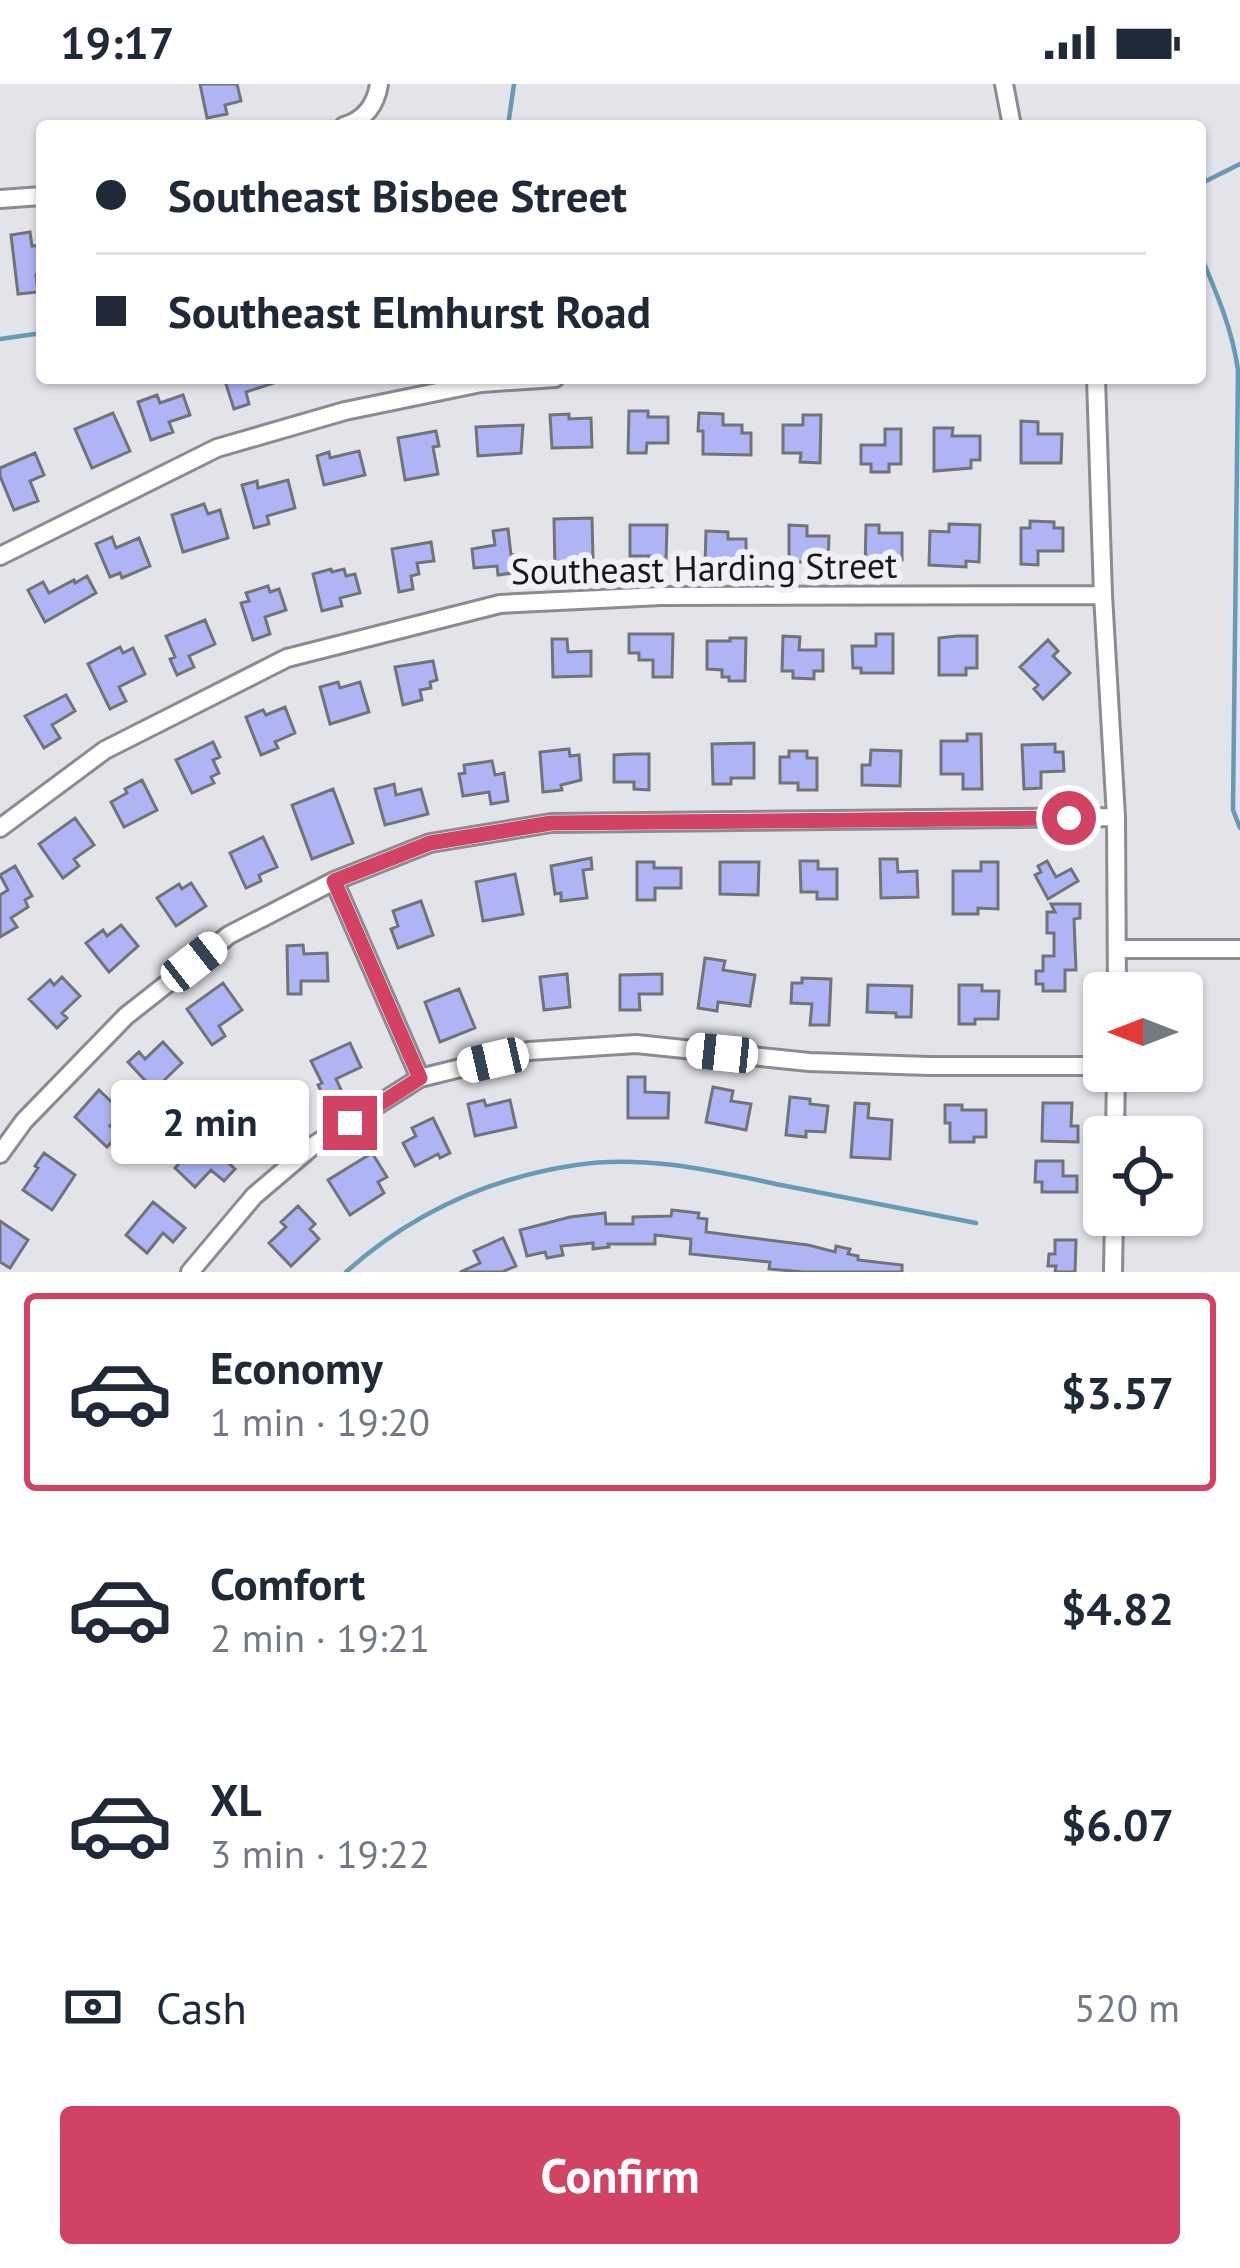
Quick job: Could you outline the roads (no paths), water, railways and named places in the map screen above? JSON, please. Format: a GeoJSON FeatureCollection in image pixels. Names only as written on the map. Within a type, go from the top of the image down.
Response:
{"type":"FeatureCollection","features":[{"type":"Feature","properties":{"kind":"street"},"geometry":{"type":"LineString","coordinates":[[358,120],[376,101],[379,84]]}},
{"type":"Feature","properties":{"kind":"street"},"geometry":{"type":"LineString","coordinates":[[1004,84],[1011,120]]}},
{"type":"Feature","properties":{"kind":"street"},"geometry":{"type":"LineString","coordinates":[[0,199],[36,196]]}},
{"type":"Feature","properties":{"kind":"street"},"geometry":{"type":"LineString","coordinates":[[0,556],[218,448],[345,411],[476,384]]}},
{"type":"Feature","properties":{"kind":"street"},"geometry":{"type":"LineString","coordinates":[[1096,384],[1116,818],[1118,972]]}},
{"type":"Feature","properties":{"kind":"street","name":"Southeast Harding Street"},"geometry":{"type":"LineString","coordinates":[[0,828],[105,750],[286,658],[500,604],[661,596],[1103,596]]}},
{"type":"Feature","properties":{"kind":"street"},"geometry":{"type":"LineString","coordinates":[[0,1154],[24,1121],[126,1016],[229,935],[334,881],[430,843],[551,823],[1116,818]]}},
{"type":"Feature","properties":{"kind":"street"},"geometry":{"type":"LineString","coordinates":[[334,881],[420,1078]]}},
{"type":"Feature","properties":{"kind":"street"},"geometry":{"type":"LineString","coordinates":[[1118,950],[1240,949]]}},
{"type":"Feature","properties":{"kind":"street"},"geometry":{"type":"LineString","coordinates":[[190,1272],[254,1196],[314,1145],[420,1078],[529,1052],[636,1044],[808,1062],[1083,1066]]}},
{"type":"Feature","properties":{"kind":"street"},"geometry":{"type":"LineString","coordinates":[[1113,1272],[1114,1236]]}},
{"type":"Feature","properties":{"kind":"waterway"},"geometry":{"type":"LineString","coordinates":[[509,120],[514,84]]}},
{"type":"Feature","properties":{"kind":"waterway"},"geometry":{"type":"LineString","coordinates":[[1206,181],[1240,164]]}},
{"type":"Feature","properties":{"kind":"waterway"},"geometry":{"type":"LineString","coordinates":[[1206,269],[1228,325],[1238,370],[1233,810],[1240,828]]}},
{"type":"Feature","properties":{"kind":"waterway"},"geometry":{"type":"LineString","coordinates":[[0,339],[36,334]]}},
{"type":"Feature","properties":{"kind":"waterway"},"geometry":{"type":"LineString","coordinates":[[346,1272],[424,1216],[482,1189],[544,1171],[602,1162],[708,1170],[976,1223]]}}]}
